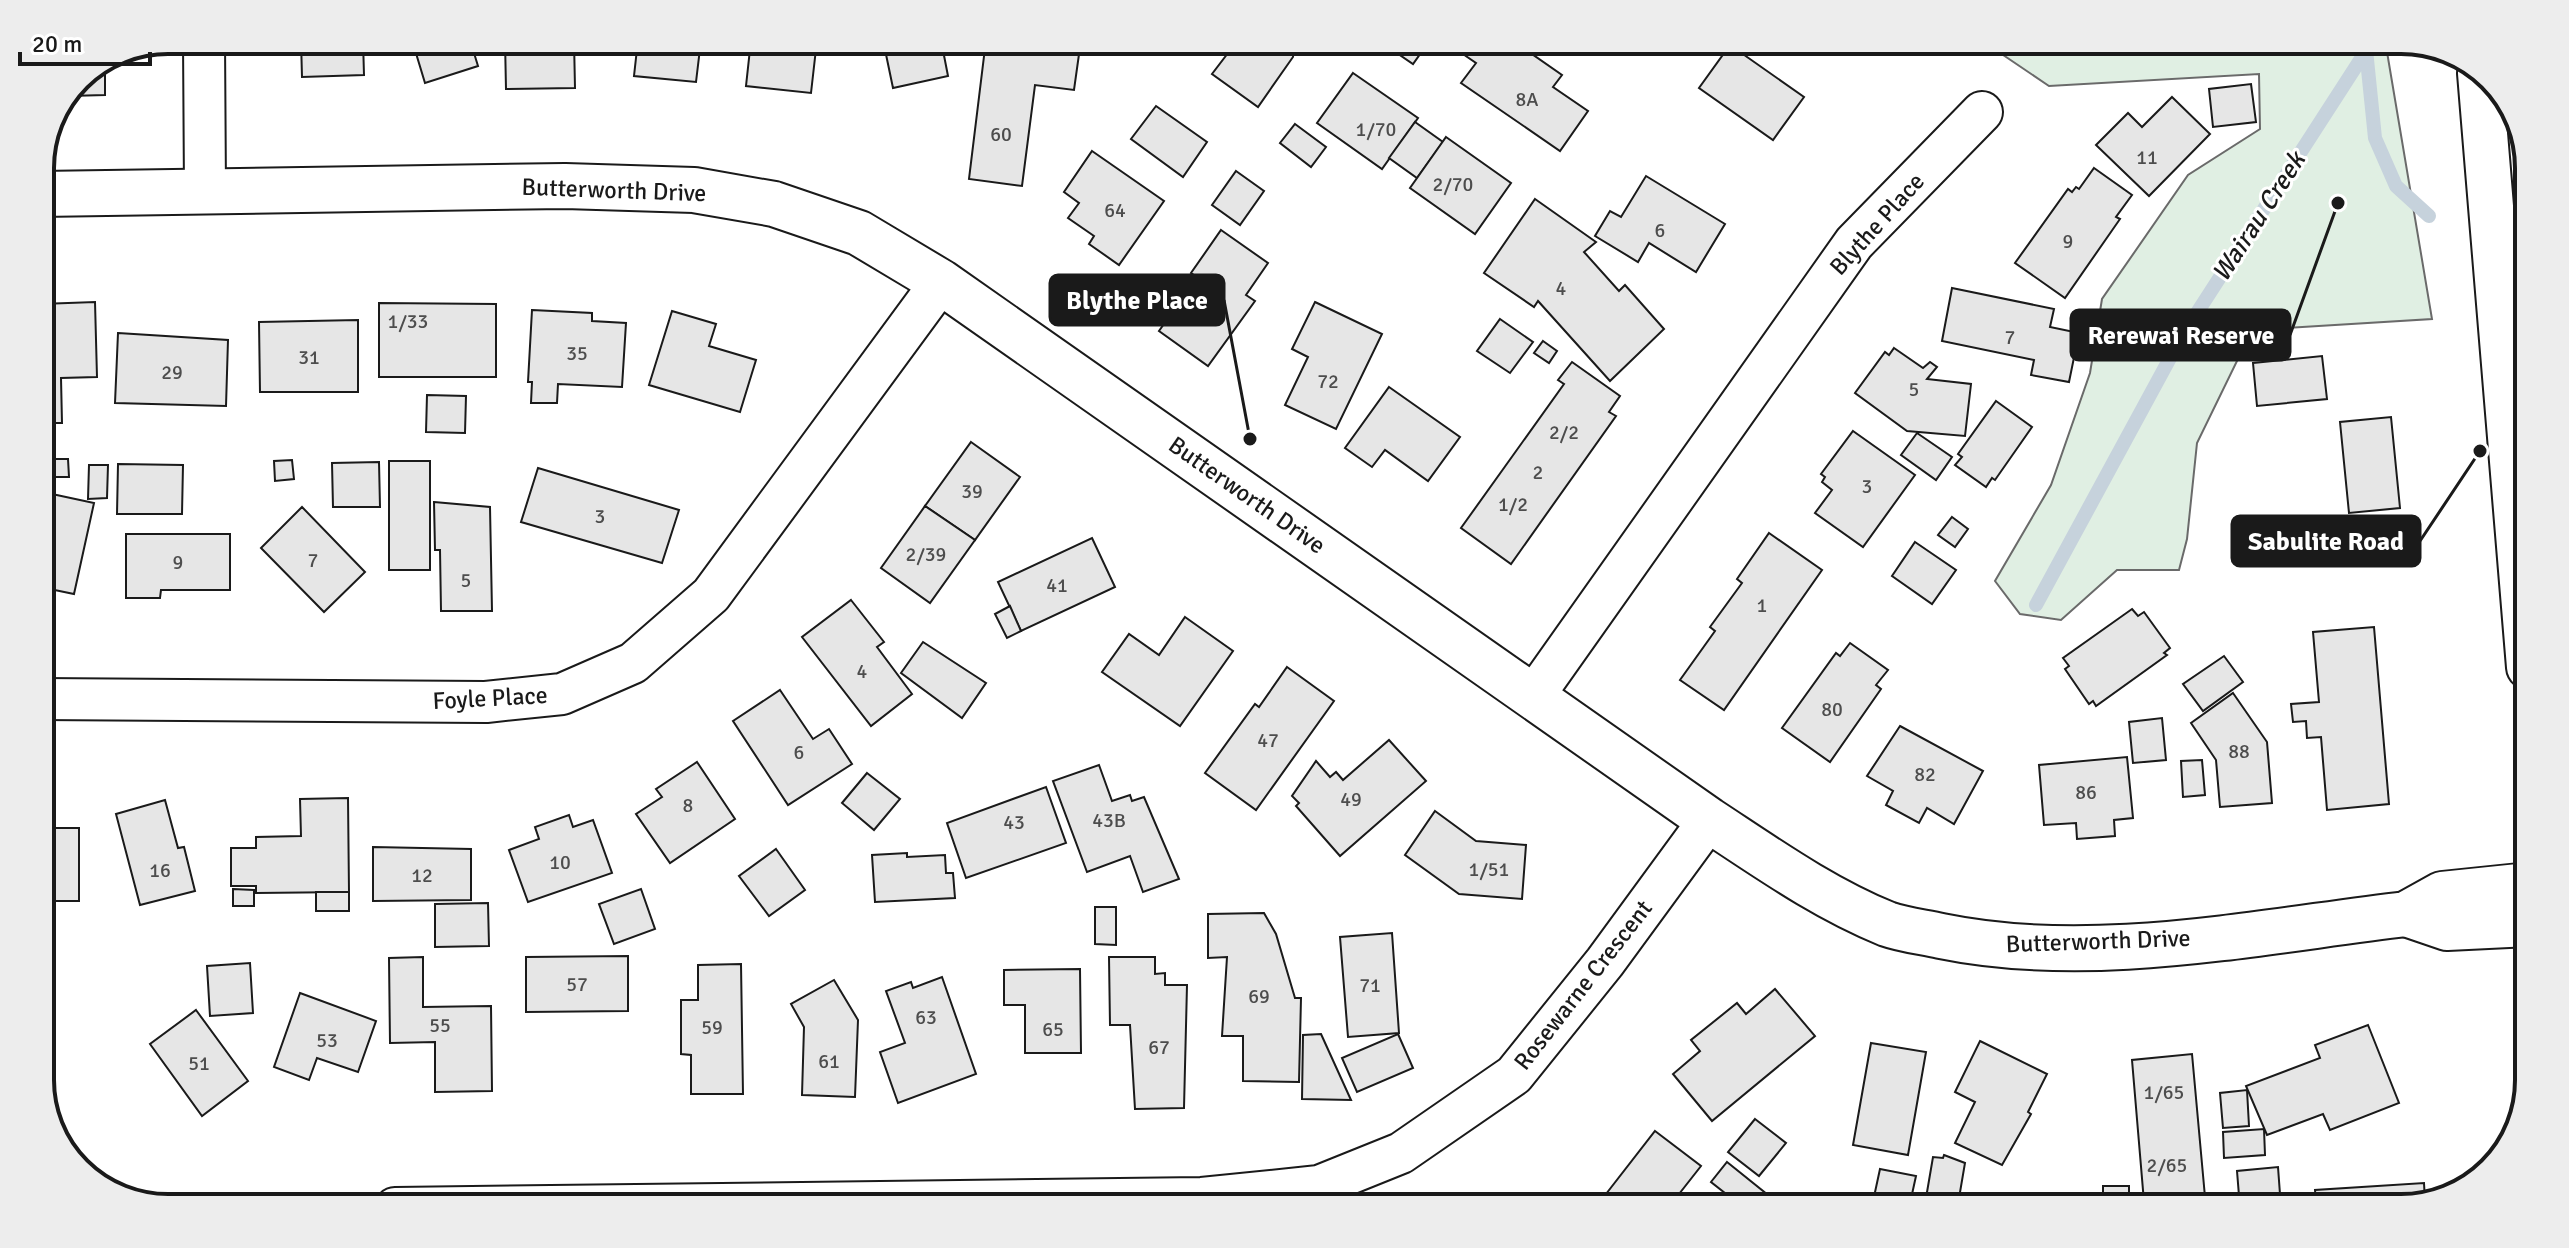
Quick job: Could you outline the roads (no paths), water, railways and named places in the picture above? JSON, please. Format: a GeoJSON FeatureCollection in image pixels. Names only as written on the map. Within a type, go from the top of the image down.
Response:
{"type":"FeatureCollection","features":[{"type":"Feature","properties":{"kind":"street"},"geometry":{"type":"LineString","coordinates":[[204,54],[205,192]]}},
{"type":"Feature","properties":{"kind":"street"},"geometry":{"type":"LineString","coordinates":[[2481,87],[2515,497]]}},
{"type":"Feature","properties":{"kind":"street","name":"Blythe Place"},"geometry":{"type":"LineString","coordinates":[[1533,697],[1854,243],[1982,112]]}},
{"type":"Feature","properties":{"kind":"street","name":"Butterworth Drive"},"geometry":{"type":"LineString","coordinates":[[54,194],[565,186],[694,190],[774,204],[859,233],[941,282],[1709,820],[1827,896],[1890,925],[1979,944],[2058,947],[2141,945],[2406,914],[2442,894],[2515,886]]}},
{"type":"Feature","properties":{"kind":"street","name":"Foyle Place"},"geometry":{"type":"LineString","coordinates":[[54,699],[486,702],[562,694],[633,663],[711,595],[941,282]]}},
{"type":"Feature","properties":{"kind":"street","name":"Rosewarne Crescent"},"geometry":{"type":"LineString","coordinates":[[1241,1194],[1319,1186],[1401,1153],[1514,1075],[1605,962],[1709,820]]}},
{"type":"Feature","properties":{"kind":"street","name":"Butterworth Drive"},"geometry":{"type":"LineString","coordinates":[[2406,914],[2447,928],[2515,925]]}},
{"type":"Feature","properties":{"kind":"waterway","name":"Wairau Creek"},"geometry":{"type":"LineString","coordinates":[[2036,605],[2182,336],[2364,54]]}},
{"type":"Feature","properties":{"kind":"waterway"},"geometry":{"type":"LineString","coordinates":[[2366,54],[2375,138],[2396,186],[2429,216]]}},
{"type":"Feature","properties":{"kind":"place","name":"Rerewai Reserve"},"geometry":{"type":"Point","coordinates":[2338,203]}},
{"type":"Feature","properties":{"kind":"place","name":"Blythe Place"},"geometry":{"type":"Point","coordinates":[1250,439]}},
{"type":"Feature","properties":{"kind":"place","name":"Sabulite Road"},"geometry":{"type":"Point","coordinates":[2480,451]}}]}
